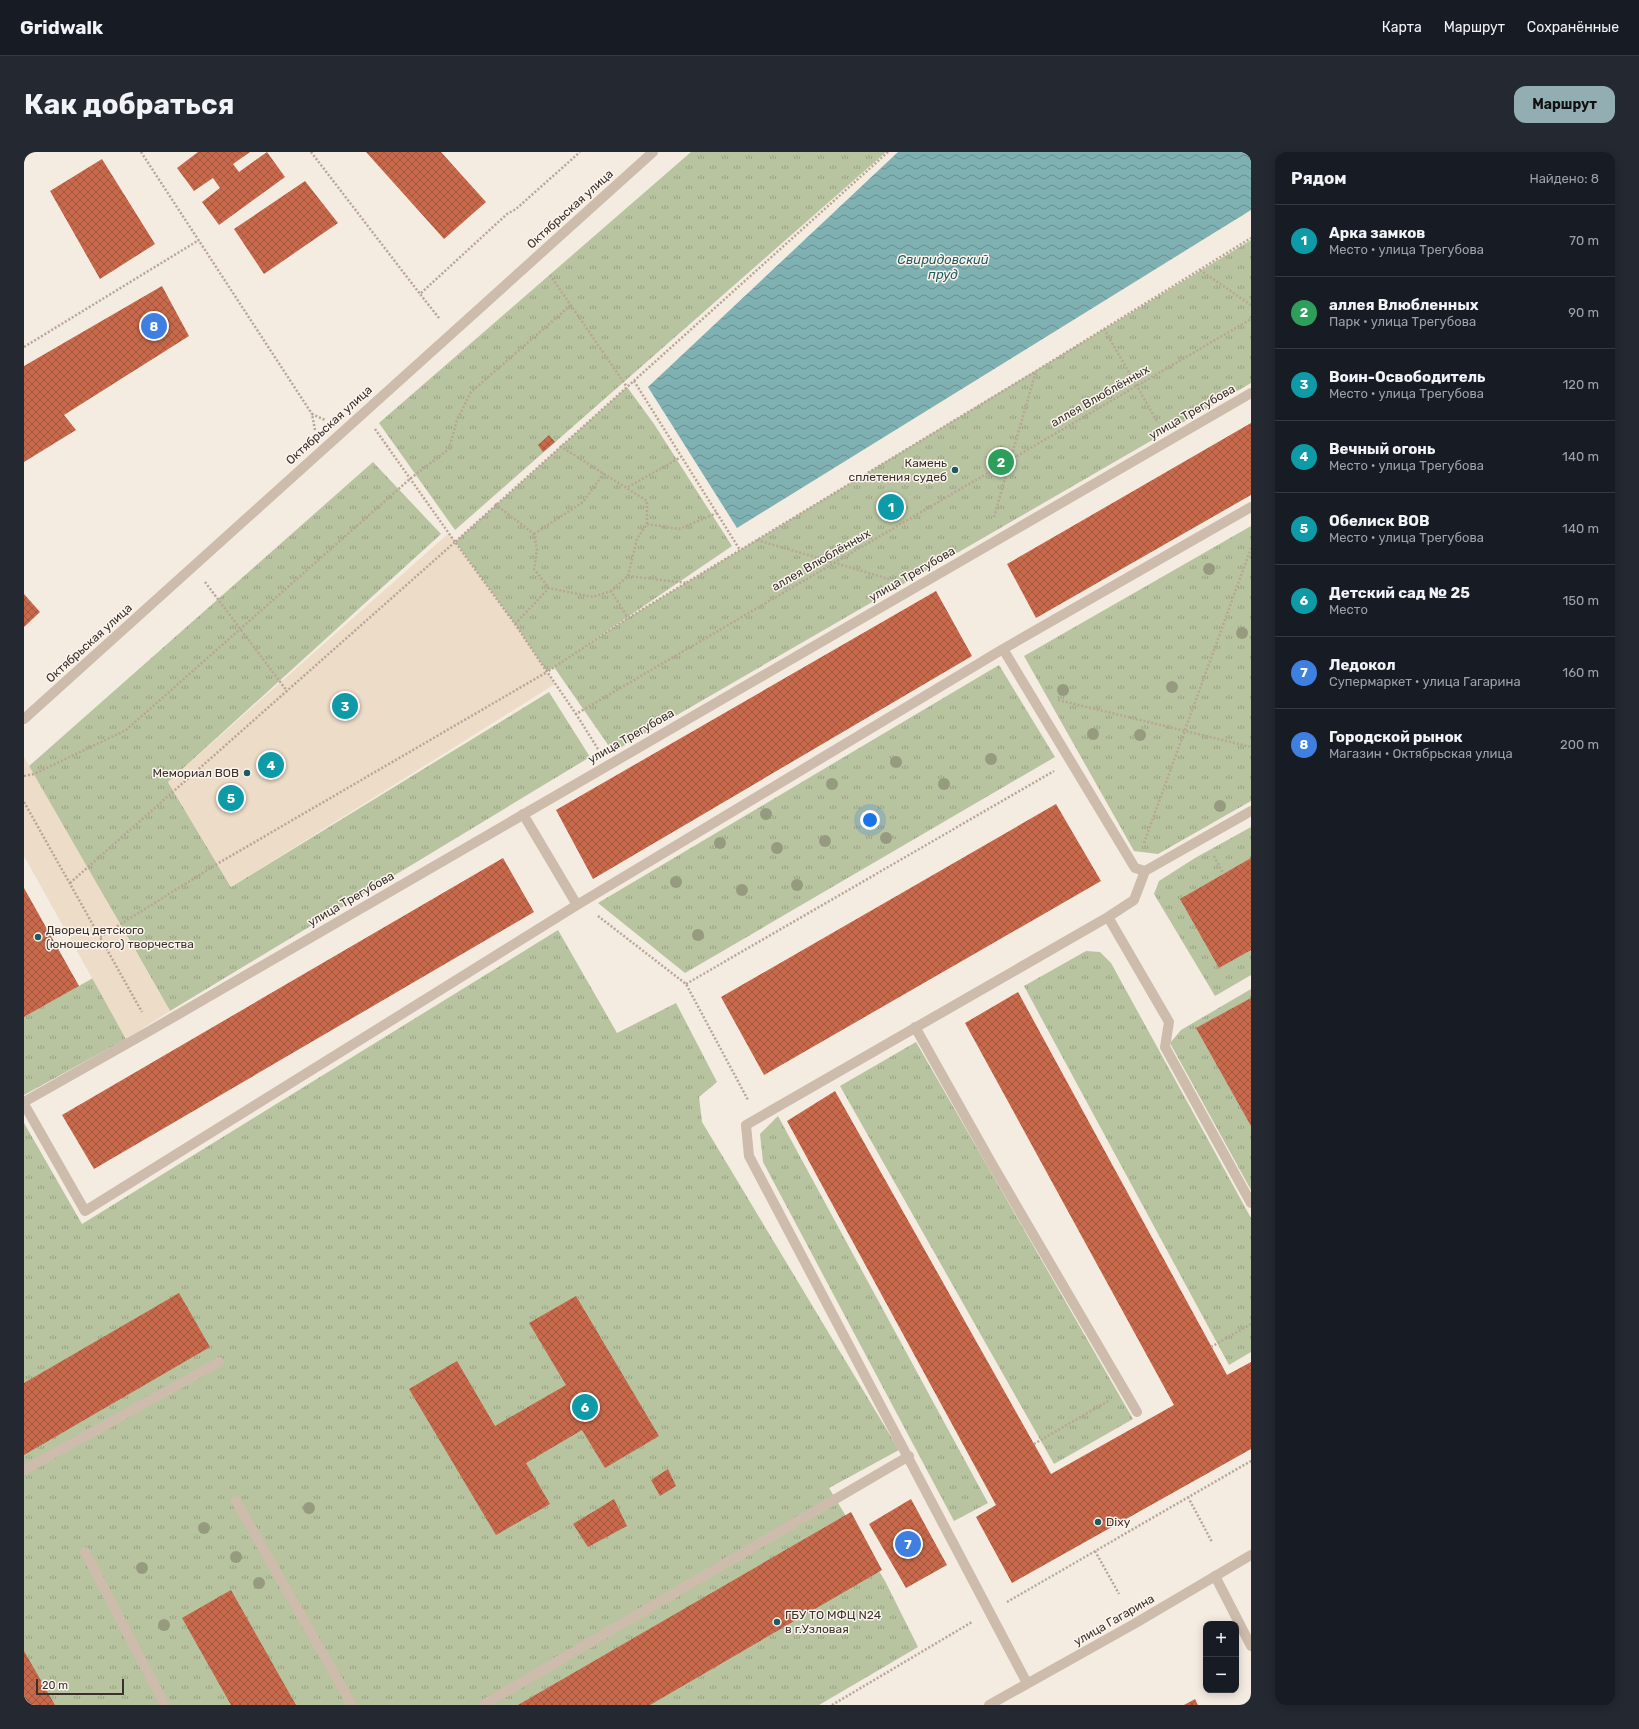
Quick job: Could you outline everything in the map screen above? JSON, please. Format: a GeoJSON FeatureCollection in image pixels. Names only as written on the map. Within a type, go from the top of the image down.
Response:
{"type":"FeatureCollection","features":[{"type":"Feature","properties":{"kind":"street","name":"Октябрьская улица"},"geometry":{"type":"LineString","coordinates":[[24,719],[653,152]]}},
{"type":"Feature","properties":{"kind":"street","name":"улица Трегубова"},"geometry":{"type":"LineString","coordinates":[[24,1103],[1251,393]]}},
{"type":"Feature","properties":{"kind":"street"},"geometry":{"type":"LineString","coordinates":[[24,1103],[85,1210],[579,904],[1002,649],[1251,507]]}},
{"type":"Feature","properties":{"kind":"street"},"geometry":{"type":"LineString","coordinates":[[1002,649],[1135,868],[1145,871]]}},
{"type":"Feature","properties":{"kind":"street"},"geometry":{"type":"LineString","coordinates":[[1028,1683],[989,1612],[909,1456],[749,1156],[746,1125],[1108,917],[1134,900],[1145,871],[1251,811]]}},
{"type":"Feature","properties":{"kind":"street"},"geometry":{"type":"LineString","coordinates":[[523,814],[579,904]]}},
{"type":"Feature","properties":{"kind":"street"},"geometry":{"type":"LineString","coordinates":[[1108,917],[1169,1022],[1165,1047],[1251,1203]]}},
{"type":"Feature","properties":{"kind":"street"},"geometry":{"type":"LineString","coordinates":[[915,1027],[996,1170],[1137,1412]]}},
{"type":"Feature","properties":{"kind":"street"},"geometry":{"type":"LineString","coordinates":[[24,1470],[218,1362]]}},
{"type":"Feature","properties":{"kind":"street"},"geometry":{"type":"LineString","coordinates":[[483,1705],[909,1456]]}},
{"type":"Feature","properties":{"kind":"street"},"geometry":{"type":"LineString","coordinates":[[236,1501],[352,1705]]}},
{"type":"Feature","properties":{"kind":"street"},"geometry":{"type":"LineString","coordinates":[[85,1552],[165,1705]]}},
{"type":"Feature","properties":{"kind":"street","name":"улица Гагарина"},"geometry":{"type":"LineString","coordinates":[[989,1705],[1134,1624],[1251,1555]]}},
{"type":"Feature","properties":{"kind":"street"},"geometry":{"type":"LineString","coordinates":[[1215,1576],[1251,1646]]}},
{"type":"Feature","properties":{"kind":"path"},"geometry":{"type":"LineString","coordinates":[[141,152],[312,414]]}},
{"type":"Feature","properties":{"kind":"path"},"geometry":{"type":"LineString","coordinates":[[311,152],[420,294]]}},
{"type":"Feature","properties":{"kind":"path"},"geometry":{"type":"LineString","coordinates":[[70,883],[455,542],[495,504],[634,382],[888,152]]}},
{"type":"Feature","properties":{"kind":"path"},"geometry":{"type":"LineString","coordinates":[[100,937],[218,864],[547,672],[628,618],[1036,371],[1251,238]]}},
{"type":"Feature","properties":{"kind":"path"},"geometry":{"type":"LineString","coordinates":[[24,347],[199,240]]}},
{"type":"Feature","properties":{"kind":"path"},"geometry":{"type":"LineString","coordinates":[[1200,269],[1251,305]]}},
{"type":"Feature","properties":{"kind":"path"},"geometry":{"type":"LineString","coordinates":[[550,275],[627,387]]}},
{"type":"Feature","properties":{"kind":"path"},"geometry":{"type":"LineString","coordinates":[[24,776],[34,774],[126,730],[411,478],[449,448],[457,420],[471,392],[571,305]]}},
{"type":"Feature","properties":{"kind":"path","name":"аллея Влюблённых"},"geometry":{"type":"LineString","coordinates":[[576,714],[1251,319]]}},
{"type":"Feature","properties":{"kind":"path"},"geometry":{"type":"LineString","coordinates":[[1104,329],[1168,441]]}},
{"type":"Feature","properties":{"kind":"path"},"geometry":{"type":"LineString","coordinates":[[985,547],[1036,371]]}},
{"type":"Feature","properties":{"kind":"path"},"geometry":{"type":"LineString","coordinates":[[634,382],[740,550]]}},
{"type":"Feature","properties":{"kind":"path"},"geometry":{"type":"LineString","coordinates":[[363,412],[515,624],[609,764]]}},
{"type":"Feature","properties":{"kind":"path"},"geometry":{"type":"LineString","coordinates":[[495,504],[534,534],[538,550],[534,569],[550,588],[593,597],[611,591],[628,576],[637,539],[647,524],[647,501],[628,487],[560,446]]}},
{"type":"Feature","properties":{"kind":"path"},"geometry":{"type":"LineString","coordinates":[[628,487],[681,457]]}},
{"type":"Feature","properties":{"kind":"path"},"geometry":{"type":"LineString","coordinates":[[534,534],[583,502],[604,473]]}},
{"type":"Feature","properties":{"kind":"path"},"geometry":{"type":"LineString","coordinates":[[647,524],[679,529],[717,513]]}},
{"type":"Feature","properties":{"kind":"path"},"geometry":{"type":"LineString","coordinates":[[757,540],[916,587]]}},
{"type":"Feature","properties":{"kind":"path"},"geometry":{"type":"LineString","coordinates":[[1135,868],[1251,548]]}},
{"type":"Feature","properties":{"kind":"path"},"geometry":{"type":"LineString","coordinates":[[194,566],[287,691]]}},
{"type":"Feature","properties":{"kind":"path"},"geometry":{"type":"LineString","coordinates":[[628,576],[687,583]]}},
{"type":"Feature","properties":{"kind":"path"},"geometry":{"type":"LineString","coordinates":[[515,624],[550,588]]}},
{"type":"Feature","properties":{"kind":"path"},"geometry":{"type":"LineString","coordinates":[[611,591],[628,618]]}},
{"type":"Feature","properties":{"kind":"path"},"geometry":{"type":"LineString","coordinates":[[1028,692],[1185,732],[1251,747]]}},
{"type":"Feature","properties":{"kind":"path"},"geometry":{"type":"LineString","coordinates":[[686,984],[1055,771]]}},
{"type":"Feature","properties":{"kind":"path"},"geometry":{"type":"LineString","coordinates":[[24,802],[148,1024],[153,1029]]}},
{"type":"Feature","properties":{"kind":"path"},"geometry":{"type":"LineString","coordinates":[[579,904],[686,984],[758,1118]]}},
{"type":"Feature","properties":{"kind":"path"},"geometry":{"type":"LineString","coordinates":[[1211,1347],[1251,1324]]}},
{"type":"Feature","properties":{"kind":"path"},"geometry":{"type":"LineString","coordinates":[[1034,1444],[1125,1391]]}},
{"type":"Feature","properties":{"kind":"path"},"geometry":{"type":"LineString","coordinates":[[832,1705],[1095,1550],[1251,1461]]}},
{"type":"Feature","properties":{"kind":"path"},"geometry":{"type":"LineString","coordinates":[[1188,1497],[1212,1542]]}},
{"type":"Feature","properties":{"kind":"path"},"geometry":{"type":"LineString","coordinates":[[1095,1550],[1118,1594]]}},
{"type":"Feature","properties":{"kind":"green space"},"geometry":{"type":"Polygon","coordinates":[[[691,152],[886,152],[455,530],[379,423],[691,152]]]}},
{"type":"Feature","properties":{"kind":"green space"},"geometry":{"type":"Polygon","coordinates":[[[1251,240],[1251,383],[613,752],[554,667],[547,672],[515,624],[455,542],[627,387],[654,424],[732,546],[582,648],[628,618],[1251,240]]]}},
{"type":"Feature","properties":{"kind":"green space"},"geometry":{"type":"Polygon","coordinates":[[[373,462],[441,534],[168,782],[231,887],[549,692],[590,757],[170,1011],[28,767],[373,462]]]}},
{"type":"Feature","properties":{"kind":"green space"},"geometry":{"type":"Polygon","coordinates":[[[1251,526],[1251,801],[1158,854],[1134,851],[1024,656],[1251,526]]]}},
{"type":"Feature","properties":{"kind":"green space"},"geometry":{"type":"Polygon","coordinates":[[[999,665],[1055,757],[685,973],[598,903],[999,665]]]}},
{"type":"Feature","properties":{"kind":"green space"},"geometry":{"type":"Polygon","coordinates":[[[1251,827],[1251,975],[1215,996],[1154,894],[1159,881],[1195,858],[1251,827]]]}},
{"type":"Feature","properties":{"kind":"green space"},"geometry":{"type":"Polygon","coordinates":[[[558,930],[617,1033],[676,1003],[717,1082],[699,1097],[702,1122],[899,1450],[829,1488],[885,1581],[918,1647],[819,1705],[24,1705],[24,1123],[82,1224],[558,930]]]}},
{"type":"Feature","properties":{"kind":"green space"},"geometry":{"type":"Polygon","coordinates":[[[1086,951],[1100,952],[1111,963],[1251,1218],[1251,1352],[1229,1365],[1024,986],[1086,951]]]}},
{"type":"Feature","properties":{"kind":"green space"},"geometry":{"type":"Polygon","coordinates":[[[93,978],[126,1039],[24,1095],[24,1017],[93,978]]]}},
{"type":"Feature","properties":{"kind":"green space"},"geometry":{"type":"Polygon","coordinates":[[[1251,989],[1251,1190],[1170,1043],[1181,1030],[1251,989]]]}},
{"type":"Feature","properties":{"kind":"green space"},"geometry":{"type":"Polygon","coordinates":[[[916,1042],[1133,1419],[1054,1464],[840,1086],[916,1042]]]}},
{"type":"Feature","properties":{"kind":"green space"},"geometry":{"type":"Polygon","coordinates":[[[778,1116],[988,1503],[954,1521],[763,1162],[760,1134],[778,1116]]]}},
{"type":"Feature","properties":{"kind":"shaded area"},"geometry":{"type":"Polygon","coordinates":[[[449,533],[515,624],[555,684],[231,887],[168,782],[449,533]]]}},
{"type":"Feature","properties":{"kind":"shaded area"},"geometry":{"type":"Polygon","coordinates":[[[24,757],[170,1011],[126,1039],[24,856],[24,757]]]}},
{"type":"Feature","properties":{"kind":"water","name":"Свиридовский пруд"},"geometry":{"type":"Polygon","coordinates":[[[898,152],[1251,152],[1251,210],[737,528],[648,387],[898,152]]]}},
{"type":"Feature","properties":{"kind":"building"},"geometry":{"type":"Polygon","coordinates":[[[198,152],[250,152],[233,164],[239,172],[267,152],[285,177],[219,225],[202,202],[220,188],[213,178],[194,191],[177,168],[198,152]]]}},
{"type":"Feature","properties":{"kind":"building"},"geometry":{"type":"Polygon","coordinates":[[[366,152],[441,152],[486,202],[444,239],[366,152]]]}},
{"type":"Feature","properties":{"kind":"building"},"geometry":{"type":"Polygon","coordinates":[[[102,159],[155,244],[100,279],[50,191],[102,159]]]}},
{"type":"Feature","properties":{"kind":"building"},"geometry":{"type":"Polygon","coordinates":[[[305,181],[338,223],[264,274],[234,229],[305,181]]]}},
{"type":"Feature","properties":{"kind":"building"},"geometry":{"type":"Polygon","coordinates":[[[162,286],[189,336],[64,415],[76,430],[24,462],[24,366],[162,286]]]}},
{"type":"Feature","properties":{"kind":"building"},"geometry":{"type":"Polygon","coordinates":[[[1251,423],[1251,495],[1036,618],[1007,564],[1251,423]]]}},
{"type":"Feature","properties":{"kind":"building"},"geometry":{"type":"Polygon","coordinates":[[[549,435],[555,442],[543,452],[538,445],[549,435]]]}},
{"type":"Feature","properties":{"kind":"building"},"geometry":{"type":"Polygon","coordinates":[[[936,591],[972,656],[593,879],[556,810],[936,591]]]}},
{"type":"Feature","properties":{"kind":"building"},"geometry":{"type":"Polygon","coordinates":[[[24,594],[40,612],[24,627],[24,594]]]}},
{"type":"Feature","properties":{"kind":"building"},"geometry":{"type":"Polygon","coordinates":[[[1056,804],[1101,881],[764,1075],[721,997],[1056,804]]]}},
{"type":"Feature","properties":{"kind":"building"},"geometry":{"type":"Polygon","coordinates":[[[503,858],[534,912],[94,1169],[62,1115],[503,858]]]}},
{"type":"Feature","properties":{"kind":"building"},"geometry":{"type":"Polygon","coordinates":[[[1251,858],[1251,950],[1219,968],[1180,899],[1251,858]]]}},
{"type":"Feature","properties":{"kind":"building","name":"Дворец детского (юношеского) творчества"},"geometry":{"type":"Polygon","coordinates":[[[24,888],[79,986],[24,1017],[24,888]]]}},
{"type":"Feature","properties":{"kind":"building"},"geometry":{"type":"Polygon","coordinates":[[[1018,992],[1227,1375],[1251,1362],[1251,1449],[1012,1583],[976,1517],[996,1505],[787,1121],[835,1091],[1051,1474],[1174,1405],[965,1023],[1018,992]]]}},
{"type":"Feature","properties":{"kind":"building"},"geometry":{"type":"Polygon","coordinates":[[[1251,998],[1251,1126],[1196,1028],[1251,998]]]}},
{"type":"Feature","properties":{"kind":"building"},"geometry":{"type":"Polygon","coordinates":[[[179,1293],[210,1347],[24,1455],[24,1383],[179,1293]]]}},
{"type":"Feature","properties":{"kind":"building"},"geometry":{"type":"Polygon","coordinates":[[[576,1296],[659,1436],[605,1468],[582,1430],[526,1463],[550,1504],[496,1535],[409,1389],[457,1361],[495,1426],[566,1385],[529,1323],[576,1296]]]}},
{"type":"Feature","properties":{"kind":"building"},"geometry":{"type":"Polygon","coordinates":[[[668,1469],[676,1486],[660,1496],[651,1480],[668,1469]]]}},
{"type":"Feature","properties":{"kind":"building"},"geometry":{"type":"Polygon","coordinates":[[[614,1499],[627,1526],[588,1547],[573,1524],[614,1499]]]}},
{"type":"Feature","properties":{"kind":"building"},"geometry":{"type":"Polygon","coordinates":[[[911,1499],[947,1565],[906,1588],[869,1524],[911,1499]]]}},
{"type":"Feature","properties":{"kind":"building"},"geometry":{"type":"Polygon","coordinates":[[[851,1512],[882,1570],[650,1705],[518,1705],[851,1512]]]}},
{"type":"Feature","properties":{"kind":"building"},"geometry":{"type":"Polygon","coordinates":[[[231,1590],[296,1705],[231,1705],[182,1618],[231,1590]]]}},
{"type":"Feature","properties":{"kind":"building"},"geometry":{"type":"Polygon","coordinates":[[[24,1651],[55,1705],[24,1705],[24,1651]]]}},
{"type":"Feature","properties":{"kind":"building"},"geometry":{"type":"Polygon","coordinates":[[[1195,1699],[1198,1705],[1184,1705],[1195,1699]]]}},
{"type":"Feature","properties":{"kind":"place","name":"Городской рынок"},"geometry":{"type":"Point","coordinates":[154,326]}},
{"type":"Feature","properties":{"kind":"place","name":"аллея Влюбленных"},"geometry":{"type":"Point","coordinates":[1001,462]}},
{"type":"Feature","properties":{"kind":"place","name":"Камень сплетения судеб"},"geometry":{"type":"Point","coordinates":[955,470]}},
{"type":"Feature","properties":{"kind":"place","name":"Арка замков"},"geometry":{"type":"Point","coordinates":[891,507]}},
{"type":"Feature","properties":{"kind":"place","name":"Воин-Освободитель"},"geometry":{"type":"Point","coordinates":[345,706]}},
{"type":"Feature","properties":{"kind":"place","name":"Вечный огонь"},"geometry":{"type":"Point","coordinates":[271,765]}},
{"type":"Feature","properties":{"kind":"place","name":"Мемориал ВОВ"},"geometry":{"type":"Point","coordinates":[247,773]}},
{"type":"Feature","properties":{"kind":"place","name":"Обелиск ВОВ"},"geometry":{"type":"Point","coordinates":[231,798]}},
{"type":"Feature","properties":{"kind":"place","name":"Дворец детского (юношеского) творчества"},"geometry":{"type":"Point","coordinates":[38,937]}},
{"type":"Feature","properties":{"kind":"place","name":"Детский сад № 25"},"geometry":{"type":"Point","coordinates":[585,1407]}},
{"type":"Feature","properties":{"kind":"place","name":"Dixy"},"geometry":{"type":"Point","coordinates":[1098,1522]}},
{"type":"Feature","properties":{"kind":"place","name":"Ледокол"},"geometry":{"type":"Point","coordinates":[908,1544]}},
{"type":"Feature","properties":{"kind":"place","name":"ГБУ ТО МФЦ N24 в г.Узловая"},"geometry":{"type":"Point","coordinates":[777,1622]}}]}
